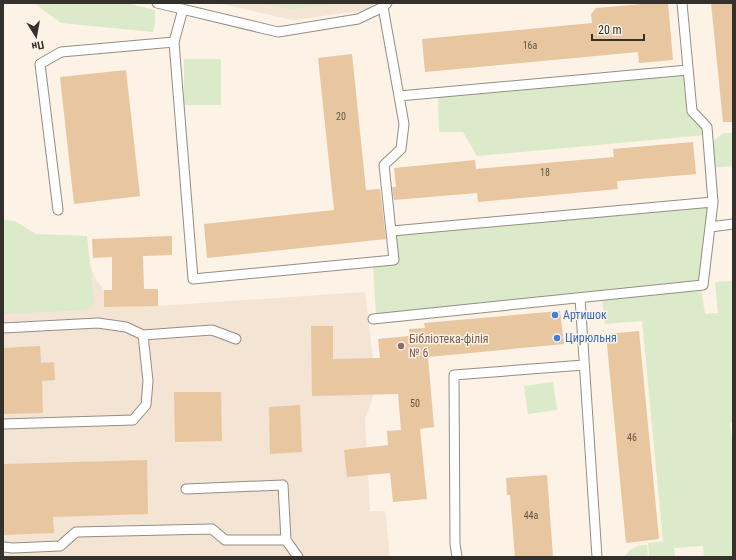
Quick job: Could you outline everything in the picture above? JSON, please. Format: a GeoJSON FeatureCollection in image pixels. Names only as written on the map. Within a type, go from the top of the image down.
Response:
{"type":"FeatureCollection","features":[{"type":"Feature","properties":{"kind":"lane"},"geometry":{"type":"LineString","coordinates":[[157,3],[183,9],[278,32],[358,19],[385,5],[404,124],[401,149],[384,165],[394,260],[193,279],[174,42],[183,9]]}},
{"type":"Feature","properties":{"kind":"lane"},"geometry":{"type":"LineString","coordinates":[[373,319],[703,285],[713,202],[707,127],[692,111],[682,3]]}},
{"type":"Feature","properties":{"kind":"lane"},"geometry":{"type":"LineString","coordinates":[[58,210],[40,64],[61,52],[174,42]]}},
{"type":"Feature","properties":{"kind":"lane"},"geometry":{"type":"LineString","coordinates":[[399,96],[688,70]]}},
{"type":"Feature","properties":{"kind":"lane"},"geometry":{"type":"LineString","coordinates":[[392,231],[713,202]]}},
{"type":"Feature","properties":{"kind":"lane"},"geometry":{"type":"LineString","coordinates":[[710,227],[733,224]]}},
{"type":"Feature","properties":{"kind":"lane"},"geometry":{"type":"LineString","coordinates":[[580,298],[597,557]]}},
{"type":"Feature","properties":{"kind":"lane"},"geometry":{"type":"LineString","coordinates":[[3,328],[98,323],[126,327],[143,334],[212,330],[236,339]]}},
{"type":"Feature","properties":{"kind":"lane"},"geometry":{"type":"LineString","coordinates":[[3,424],[133,420],[146,405],[148,381],[143,334]]}},
{"type":"Feature","properties":{"kind":"lane"},"geometry":{"type":"LineString","coordinates":[[457,557],[455,544],[454,375],[584,365]]}},
{"type":"Feature","properties":{"kind":"lane"},"geometry":{"type":"LineString","coordinates":[[186,489],[283,485],[286,540],[298,557]]}},
{"type":"Feature","properties":{"kind":"lane"},"geometry":{"type":"LineString","coordinates":[[3,547],[60,546],[76,532],[212,529],[225,540],[286,540]]}},
{"type":"Feature","properties":{"kind":"shaded area"},"geometry":{"type":"Polygon","coordinates":[[[218,3],[375,3],[367,10],[293,20],[218,3]]]}},
{"type":"Feature","properties":{"kind":"shaded area"},"geometry":{"type":"Polygon","coordinates":[[[3,236],[87,239],[89,261],[95,278],[104,290],[158,306],[365,292],[373,359],[374,394],[365,419],[370,511],[385,511],[390,557],[3,557],[3,236]]]}},
{"type":"Feature","properties":{"kind":"green space"},"geometry":{"type":"Polygon","coordinates":[[[34,3],[126,3],[155,10],[155,23],[153,32],[61,23],[34,3]]]}},
{"type":"Feature","properties":{"kind":"green space"},"geometry":{"type":"Polygon","coordinates":[[[260,3],[343,3],[290,9],[260,3]]]}},
{"type":"Feature","properties":{"kind":"green space"},"geometry":{"type":"Polygon","coordinates":[[[184,59],[221,59],[221,105],[184,105],[184,59]]]}},
{"type":"Feature","properties":{"kind":"green space"},"geometry":{"type":"Polygon","coordinates":[[[684,72],[687,112],[706,135],[477,156],[463,132],[439,132],[438,96],[684,72]]]}},
{"type":"Feature","properties":{"kind":"green space"},"geometry":{"type":"Polygon","coordinates":[[[724,133],[733,133],[733,166],[710,168],[709,144],[724,133]]]}},
{"type":"Feature","properties":{"kind":"green space"},"geometry":{"type":"Polygon","coordinates":[[[710,205],[700,283],[376,316],[373,265],[397,263],[395,234],[710,205]]]}},
{"type":"Feature","properties":{"kind":"green space"},"geometry":{"type":"Polygon","coordinates":[[[3,220],[15,221],[36,234],[87,236],[94,303],[86,310],[3,314],[3,220]]]}},
{"type":"Feature","properties":{"kind":"green space"},"geometry":{"type":"Polygon","coordinates":[[[733,281],[733,423],[730,423],[733,452],[733,557],[704,557],[703,546],[674,548],[675,557],[649,557],[648,543],[663,541],[642,321],[605,324],[602,298],[701,289],[705,314],[718,313],[715,282],[733,281]]]}},
{"type":"Feature","properties":{"kind":"green space"},"geometry":{"type":"Polygon","coordinates":[[[553,382],[557,410],[528,414],[524,386],[553,382]]]}},
{"type":"Feature","properties":{"kind":"green space"},"geometry":{"type":"Polygon","coordinates":[[[641,545],[647,545],[648,557],[625,557],[630,550],[641,545]]]}},
{"type":"Feature","properties":{"kind":"building"},"geometry":{"type":"Polygon","coordinates":[[[668,3],[673,60],[639,63],[638,52],[425,72],[422,39],[592,23],[591,14],[596,8],[668,3]]]}},
{"type":"Feature","properties":{"kind":"building"},"geometry":{"type":"Polygon","coordinates":[[[711,3],[733,3],[733,122],[723,122],[711,3]]]}},
{"type":"Feature","properties":{"kind":"building"},"geometry":{"type":"Polygon","coordinates":[[[352,54],[366,190],[380,189],[386,239],[207,258],[204,224],[334,210],[318,58],[352,54]]]}},
{"type":"Feature","properties":{"kind":"building"},"geometry":{"type":"Polygon","coordinates":[[[126,70],[140,196],[74,204],[60,77],[126,70]]]}},
{"type":"Feature","properties":{"kind":"building"},"geometry":{"type":"Polygon","coordinates":[[[693,142],[696,174],[617,181],[618,189],[478,202],[477,193],[394,200],[392,187],[396,187],[394,168],[475,160],[476,169],[614,157],[613,149],[693,142]]]}},
{"type":"Feature","properties":{"kind":"building"},"geometry":{"type":"Polygon","coordinates":[[[172,236],[172,255],[143,256],[144,289],[158,289],[158,306],[104,307],[104,290],[112,290],[112,257],[93,258],[92,239],[172,236]]]}},
{"type":"Feature","properties":{"kind":"building"},"geometry":{"type":"Polygon","coordinates":[[[560,311],[564,344],[428,357],[434,427],[420,429],[427,499],[393,502],[390,473],[347,477],[344,450],[388,445],[387,431],[401,430],[398,394],[312,396],[311,326],[333,326],[333,359],[380,358],[378,339],[409,336],[409,329],[425,328],[424,323],[560,311]]]}},
{"type":"Feature","properties":{"kind":"building"},"geometry":{"type":"Polygon","coordinates":[[[639,331],[659,539],[626,543],[606,334],[639,331]]]}},
{"type":"Feature","properties":{"kind":"building"},"geometry":{"type":"Polygon","coordinates":[[[40,346],[41,363],[54,362],[55,380],[42,381],[43,413],[3,414],[3,348],[40,346]]]}},
{"type":"Feature","properties":{"kind":"building"},"geometry":{"type":"Polygon","coordinates":[[[174,392],[221,392],[222,441],[175,442],[174,392]]]}},
{"type":"Feature","properties":{"kind":"building"},"geometry":{"type":"Polygon","coordinates":[[[300,405],[302,452],[270,454],[269,407],[300,405]]]}},
{"type":"Feature","properties":{"kind":"building"},"geometry":{"type":"Polygon","coordinates":[[[147,460],[148,514],[53,517],[54,533],[3,535],[3,464],[147,460]]]}},
{"type":"Feature","properties":{"kind":"building"},"geometry":{"type":"Polygon","coordinates":[[[547,475],[553,557],[515,557],[510,495],[507,495],[506,478],[547,475]]]}},
{"type":"Feature","properties":{"kind":"place","name":"Артишок"},"geometry":{"type":"Point","coordinates":[555,315]}},
{"type":"Feature","properties":{"kind":"place","name":"Цирюльня"},"geometry":{"type":"Point","coordinates":[557,338]}},
{"type":"Feature","properties":{"kind":"place","name":"Бібліотека-філія № 6"},"geometry":{"type":"Point","coordinates":[401,346]}}]}
